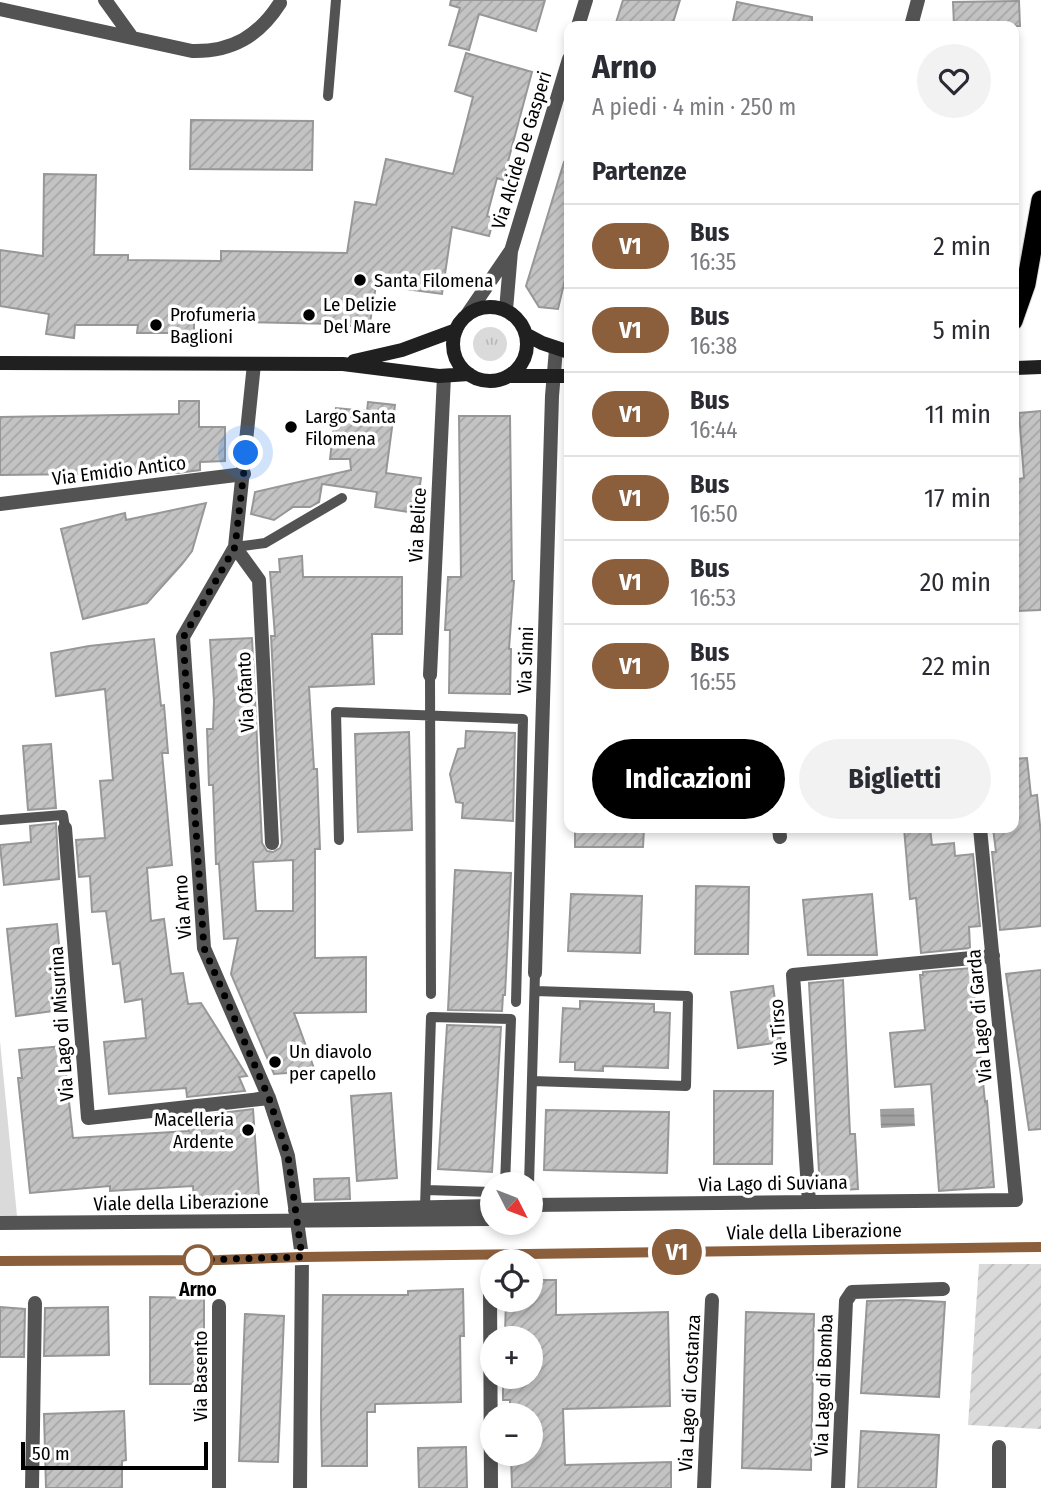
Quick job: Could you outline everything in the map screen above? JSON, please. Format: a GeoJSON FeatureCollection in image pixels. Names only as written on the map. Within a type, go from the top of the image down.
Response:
{"type":"FeatureCollection","features":[{"type":"Feature","properties":{"kind":"highway"},"geometry":{"type":"LineString","coordinates":[[1019,308],[1041,200]]}},
{"type":"Feature","properties":{"kind":"main road"},"geometry":{"type":"LineString","coordinates":[[496,307],[506,310],[523,324],[528,347],[524,358],[518,369],[508,376],[499,380],[478,379],[460,365],[455,354],[453,342],[456,330],[467,315],[475,310],[496,307]]}},
{"type":"Feature","properties":{"kind":"main road"},"geometry":{"type":"LineString","coordinates":[[343,364],[402,350],[456,330]]}},
{"type":"Feature","properties":{"kind":"main road"},"geometry":{"type":"LineString","coordinates":[[527,335],[542,344],[562,350]]}},
{"type":"Feature","properties":{"kind":"main road"},"geometry":{"type":"LineString","coordinates":[[0,363],[343,364],[444,376],[469,374]]}},
{"type":"Feature","properties":{"kind":"main road"},"geometry":{"type":"LineString","coordinates":[[1019,368],[1041,367]]}},
{"type":"Feature","properties":{"kind":"main road"},"geometry":{"type":"LineString","coordinates":[[508,376],[564,376]]}},
{"type":"Feature","properties":{"kind":"street"},"geometry":{"type":"LineString","coordinates":[[105,0],[131,36]]}},
{"type":"Feature","properties":{"kind":"street"},"geometry":{"type":"LineString","coordinates":[[580,21],[586,0]]}},
{"type":"Feature","properties":{"kind":"street"},"geometry":{"type":"LineString","coordinates":[[912,21],[918,0]]}},
{"type":"Feature","properties":{"kind":"street"},"geometry":{"type":"LineString","coordinates":[[0,9],[192,51],[210,51],[226,48],[257,32],[270,19],[278,1]]}},
{"type":"Feature","properties":{"kind":"street","name":"Via Alcide De Gasperi"},"geometry":{"type":"LineString","coordinates":[[506,310],[511,251],[564,76]]}},
{"type":"Feature","properties":{"kind":"street","name":"Via Alcide De Gasperi"},"geometry":{"type":"LineString","coordinates":[[467,315],[511,251]]}},
{"type":"Feature","properties":{"kind":"street","name":"Via Sinni"},"geometry":{"type":"LineString","coordinates":[[535,973],[552,377],[562,350]]}},
{"type":"Feature","properties":{"kind":"street","name":"Via Arno"},"geometry":{"type":"LineString","coordinates":[[254,364],[235,547],[183,638],[204,948],[269,1098],[288,1156],[302,1257],[300,1488]]}},
{"type":"Feature","properties":{"kind":"street","name":"Via Belice"},"geometry":{"type":"LineString","coordinates":[[430,675],[444,376]]}},
{"type":"Feature","properties":{"kind":"street","name":"Via Emidio Antico"},"geometry":{"type":"LineString","coordinates":[[0,505],[244,474]]}},
{"type":"Feature","properties":{"kind":"street","name":"Via Ofanto"},"geometry":{"type":"LineString","coordinates":[[235,547],[259,580],[272,843]]}},
{"type":"Feature","properties":{"kind":"street","name":"Via Lago di Misurina"},"geometry":{"type":"LineString","coordinates":[[65,828],[88,1118],[269,1098]]}},
{"type":"Feature","properties":{"kind":"street","name":"Via Lago di Garda"},"geometry":{"type":"LineString","coordinates":[[981,833],[1016,1200]]}},
{"type":"Feature","properties":{"kind":"street","name":"Via Tirso"},"geometry":{"type":"LineString","coordinates":[[809,1202],[793,975],[993,956]]}},
{"type":"Feature","properties":{"kind":"street","name":"Via Lago di Suviana"},"geometry":{"type":"LineString","coordinates":[[543,1205],[1016,1200]]}},
{"type":"Feature","properties":{"kind":"street"},"geometry":{"type":"LineString","coordinates":[[296,1215],[425,1207],[480,1211]]}},
{"type":"Feature","properties":{"kind":"street","name":"Viale della Liberazione"},"geometry":{"type":"LineString","coordinates":[[0,1223],[480,1212]]}},
{"type":"Feature","properties":{"kind":"street","name":"Viale della Liberazione"},"geometry":{"type":"LineString","coordinates":[[0,1261],[1041,1247]]}},
{"type":"Feature","properties":{"kind":"street","name":"Via Lago di Bomba"},"geometry":{"type":"LineString","coordinates":[[838,1488],[846,1301],[852,1292],[943,1289]]}},
{"type":"Feature","properties":{"kind":"street","name":"Via Lago di Costanza"},"geometry":{"type":"LineString","coordinates":[[704,1488],[712,1300]]}},
{"type":"Feature","properties":{"kind":"street"},"geometry":{"type":"LineString","coordinates":[[33,1488],[34,1303]]}},
{"type":"Feature","properties":{"kind":"street","name":"Via Basento"},"geometry":{"type":"LineString","coordinates":[[219,1306],[219,1488]]}},
{"type":"Feature","properties":{"kind":"street"},"geometry":{"type":"LineString","coordinates":[[490,1312],[491,1488]]}},
{"type":"Feature","properties":{"kind":"street"},"geometry":{"type":"LineString","coordinates":[[999,1447],[999,1488]]}},
{"type":"Feature","properties":{"kind":"lane"},"geometry":{"type":"LineString","coordinates":[[328,96],[336,0]]}},
{"type":"Feature","properties":{"kind":"lane"},"geometry":{"type":"LineString","coordinates":[[235,547],[265,543],[342,498]]}},
{"type":"Feature","properties":{"kind":"lane"},"geometry":{"type":"LineString","coordinates":[[430,675],[431,994]]}},
{"type":"Feature","properties":{"kind":"lane"},"geometry":{"type":"LineString","coordinates":[[339,840],[337,712],[523,719],[516,1002]]}},
{"type":"Feature","properties":{"kind":"lane"},"geometry":{"type":"LineString","coordinates":[[0,820],[63,815],[65,828]]}},
{"type":"Feature","properties":{"kind":"lane"},"geometry":{"type":"LineString","coordinates":[[529,1172],[535,973]]}},
{"type":"Feature","properties":{"kind":"lane"},"geometry":{"type":"LineString","coordinates":[[532,1081],[686,1086],[688,996],[535,991]]}},
{"type":"Feature","properties":{"kind":"lane"},"geometry":{"type":"LineString","coordinates":[[425,1207],[431,1017],[511,1019],[505,1172]]}},
{"type":"Feature","properties":{"kind":"lane"},"geometry":{"type":"LineString","coordinates":[[426,1190],[480,1192]]}},
{"type":"Feature","properties":{"kind":"green space"},"geometry":{"type":"Polygon","coordinates":[[[490,327],[502,332],[507,344],[502,356],[490,361],[478,356],[473,344],[478,332],[490,327]]]}},
{"type":"Feature","properties":{"kind":"green space"},"geometry":{"type":"Polygon","coordinates":[[[0,1041],[17,1216],[0,1216],[0,1041]]]}},
{"type":"Feature","properties":{"kind":"green space"},"geometry":{"type":"Polygon","coordinates":[[[979,1264],[1041,1264],[1041,1429],[968,1425],[979,1264]]]}},
{"type":"Feature","properties":{"kind":"shaded area"},"geometry":{"type":"Polygon","coordinates":[[[914,1108],[915,1126],[881,1128],[880,1109],[914,1108]]]}},
{"type":"Feature","properties":{"kind":"building"},"geometry":{"type":"Polygon","coordinates":[[[451,0],[545,0],[536,31],[479,14],[469,50],[449,45],[460,8],[450,5],[451,0]]]}},
{"type":"Feature","properties":{"kind":"building"},"geometry":{"type":"Polygon","coordinates":[[[623,0],[680,0],[674,21],[617,21],[623,0]]]}},
{"type":"Feature","properties":{"kind":"building"},"geometry":{"type":"Polygon","coordinates":[[[1019,1],[1020,26],[1019,21],[954,21],[953,2],[1019,1]]]}},
{"type":"Feature","properties":{"kind":"building"},"geometry":{"type":"Polygon","coordinates":[[[737,2],[812,17],[812,21],[733,21],[737,2]]]}},
{"type":"Feature","properties":{"kind":"building"},"geometry":{"type":"Polygon","coordinates":[[[466,53],[532,72],[503,180],[497,178],[487,216],[494,218],[489,236],[452,227],[442,294],[376,285],[369,329],[338,324],[194,321],[194,333],[137,333],[138,325],[75,325],[74,338],[46,334],[49,314],[0,306],[0,250],[43,256],[44,174],[96,175],[94,255],[128,255],[128,260],[221,261],[221,251],[347,253],[355,202],[376,205],[386,159],[453,174],[473,97],[455,91],[466,53]]]}},
{"type":"Feature","properties":{"kind":"building"},"geometry":{"type":"Polygon","coordinates":[[[191,120],[313,121],[312,170],[190,169],[191,120]]]}},
{"type":"Feature","properties":{"kind":"building"},"geometry":{"type":"Polygon","coordinates":[[[564,162],[564,284],[558,309],[539,307],[526,286],[564,162]]]}},
{"type":"Feature","properties":{"kind":"building"},"geometry":{"type":"Polygon","coordinates":[[[179,401],[199,401],[199,427],[225,427],[225,461],[200,462],[200,470],[177,473],[0,475],[0,417],[179,414],[179,401]]]}},
{"type":"Feature","properties":{"kind":"building"},"geometry":{"type":"Polygon","coordinates":[[[368,402],[395,405],[386,473],[421,478],[416,513],[375,507],[377,492],[322,484],[319,502],[310,507],[293,507],[274,520],[251,514],[255,492],[351,470],[350,459],[330,459],[336,408],[367,411],[368,402]]]}},
{"type":"Feature","properties":{"kind":"building"},"geometry":{"type":"Polygon","coordinates":[[[1041,411],[1041,610],[1019,611],[1019,479],[1024,478],[1019,413],[1041,411]]]}},
{"type":"Feature","properties":{"kind":"building"},"geometry":{"type":"Polygon","coordinates":[[[459,416],[510,416],[514,581],[509,649],[510,694],[449,693],[450,630],[445,630],[448,577],[461,577],[459,416]]]}},
{"type":"Feature","properties":{"kind":"building"},"geometry":{"type":"Polygon","coordinates":[[[206,503],[192,551],[147,603],[83,619],[61,529],[125,513],[126,520],[206,503]]]}},
{"type":"Feature","properties":{"kind":"building"},"geometry":{"type":"Polygon","coordinates":[[[302,556],[303,577],[402,577],[402,634],[372,634],[374,684],[309,687],[314,769],[317,769],[320,849],[315,849],[315,958],[366,957],[366,1012],[294,1013],[315,1071],[274,1074],[231,974],[238,938],[224,939],[219,864],[216,864],[213,785],[209,785],[207,729],[213,729],[214,701],[210,640],[252,638],[262,843],[267,851],[273,852],[280,848],[282,843],[271,636],[275,636],[270,572],[280,572],[279,559],[302,556]],[[293,860],[253,862],[256,911],[293,911],[293,860]]]}},
{"type":"Feature","properties":{"kind":"building"},"geometry":{"type":"Polygon","coordinates":[[[154,639],[168,753],[162,753],[172,865],[147,868],[151,921],[164,919],[171,974],[183,973],[188,1004],[201,1003],[247,1076],[239,1077],[245,1091],[187,1097],[186,1088],[109,1094],[104,1042],[146,1038],[142,999],[125,1002],[120,963],[113,964],[106,911],[92,912],[90,876],[79,877],[76,840],[105,838],[100,781],[113,780],[105,689],[56,696],[51,653],[154,639]]]}},
{"type":"Feature","properties":{"kind":"building"},"geometry":{"type":"Polygon","coordinates":[[[466,731],[515,733],[513,821],[462,818],[463,803],[456,802],[450,774],[458,749],[465,748],[466,731]]]}},
{"type":"Feature","properties":{"kind":"building"},"geometry":{"type":"Polygon","coordinates":[[[409,732],[412,830],[358,832],[355,734],[409,732]]]}},
{"type":"Feature","properties":{"kind":"building"},"geometry":{"type":"Polygon","coordinates":[[[51,744],[56,808],[28,810],[23,746],[51,744]]]}},
{"type":"Feature","properties":{"kind":"building"},"geometry":{"type":"Polygon","coordinates":[[[1027,758],[1031,796],[1037,795],[1041,835],[1041,926],[1000,930],[992,852],[996,852],[994,833],[1019,833],[1019,759],[1027,758]]]}},
{"type":"Feature","properties":{"kind":"building"},"geometry":{"type":"Polygon","coordinates":[[[56,823],[59,879],[4,885],[0,845],[31,842],[30,826],[56,823]]]}},
{"type":"Feature","properties":{"kind":"building"},"geometry":{"type":"Polygon","coordinates":[[[575,833],[644,833],[643,847],[575,847],[575,833]]]}},
{"type":"Feature","properties":{"kind":"building"},"geometry":{"type":"Polygon","coordinates":[[[904,833],[931,833],[932,845],[954,843],[955,856],[973,854],[980,926],[969,927],[970,948],[921,953],[916,898],[910,899],[904,833]]]}},
{"type":"Feature","properties":{"kind":"building"},"geometry":{"type":"Polygon","coordinates":[[[455,870],[511,873],[502,1011],[448,1010],[455,870]]]}},
{"type":"Feature","properties":{"kind":"building"},"geometry":{"type":"Polygon","coordinates":[[[696,886],[749,887],[748,954],[695,954],[696,886]]]}},
{"type":"Feature","properties":{"kind":"building"},"geometry":{"type":"Polygon","coordinates":[[[571,894],[642,896],[640,953],[568,951],[571,894]]]}},
{"type":"Feature","properties":{"kind":"building"},"geometry":{"type":"Polygon","coordinates":[[[872,894],[877,955],[808,955],[803,900],[872,894]]]}},
{"type":"Feature","properties":{"kind":"building"},"geometry":{"type":"Polygon","coordinates":[[[57,924],[61,964],[56,965],[61,1010],[16,1016],[7,929],[57,924]]]}},
{"type":"Feature","properties":{"kind":"building"},"geometry":{"type":"Polygon","coordinates":[[[972,968],[994,1187],[939,1191],[931,1084],[895,1087],[890,1033],[925,1030],[920,975],[923,975],[923,972],[972,968]]]}},
{"type":"Feature","properties":{"kind":"building"},"geometry":{"type":"Polygon","coordinates":[[[1041,970],[1041,1129],[1029,1130],[1006,974],[1041,970]]]}},
{"type":"Feature","properties":{"kind":"building"},"geometry":{"type":"Polygon","coordinates":[[[843,980],[850,1134],[855,1134],[858,1189],[820,1191],[809,983],[843,980]]]}},
{"type":"Feature","properties":{"kind":"building"},"geometry":{"type":"Polygon","coordinates":[[[773,986],[781,1042],[738,1048],[731,992],[773,986]]]}},
{"type":"Feature","properties":{"kind":"building"},"geometry":{"type":"Polygon","coordinates":[[[580,1001],[654,1004],[654,1012],[670,1013],[668,1068],[603,1066],[603,1071],[575,1070],[575,1062],[560,1062],[563,1008],[580,1009],[580,1001]]]}},
{"type":"Feature","properties":{"kind":"building"},"geometry":{"type":"Polygon","coordinates":[[[447,1025],[501,1027],[492,1172],[438,1169],[447,1025]]]}},
{"type":"Feature","properties":{"kind":"building"},"geometry":{"type":"Polygon","coordinates":[[[63,1046],[73,1138],[189,1131],[188,1117],[253,1109],[259,1197],[194,1203],[193,1186],[110,1191],[110,1186],[30,1193],[18,1078],[22,1078],[19,1050],[63,1046]]]}},
{"type":"Feature","properties":{"kind":"building"},"geometry":{"type":"Polygon","coordinates":[[[714,1091],[773,1091],[772,1164],[714,1164],[714,1091]]]}},
{"type":"Feature","properties":{"kind":"building"},"geometry":{"type":"Polygon","coordinates":[[[391,1093],[397,1178],[357,1181],[351,1096],[391,1093]]]}},
{"type":"Feature","properties":{"kind":"building"},"geometry":{"type":"Polygon","coordinates":[[[546,1110],[669,1112],[667,1173],[544,1170],[546,1110]]]}},
{"type":"Feature","properties":{"kind":"building"},"geometry":{"type":"Polygon","coordinates":[[[349,1178],[350,1199],[315,1200],[314,1179],[349,1178]]]}},
{"type":"Feature","properties":{"kind":"building"},"geometry":{"type":"Polygon","coordinates":[[[543,1280],[556,1280],[556,1315],[668,1312],[670,1406],[563,1409],[565,1465],[671,1462],[671,1488],[512,1488],[511,1466],[543,1466],[543,1403],[510,1403],[510,1400],[503,1400],[503,1389],[543,1389],[543,1326],[505,1326],[506,1312],[543,1312],[543,1280]]]}},
{"type":"Feature","properties":{"kind":"building"},"geometry":{"type":"Polygon","coordinates":[[[463,1289],[464,1336],[460,1336],[461,1402],[375,1404],[375,1412],[367,1412],[367,1466],[322,1466],[323,1295],[408,1295],[408,1291],[463,1289]]]}},
{"type":"Feature","properties":{"kind":"building"},"geometry":{"type":"Polygon","coordinates":[[[150,1297],[204,1298],[204,1384],[150,1384],[150,1297]]]}},
{"type":"Feature","properties":{"kind":"building"},"geometry":{"type":"Polygon","coordinates":[[[867,1301],[945,1302],[939,1397],[861,1393],[867,1301]]]}},
{"type":"Feature","properties":{"kind":"building"},"geometry":{"type":"Polygon","coordinates":[[[0,1307],[25,1309],[24,1357],[0,1357],[0,1307]]]}},
{"type":"Feature","properties":{"kind":"building"},"geometry":{"type":"Polygon","coordinates":[[[108,1307],[109,1355],[44,1356],[45,1308],[108,1307]]]}},
{"type":"Feature","properties":{"kind":"building"},"geometry":{"type":"Polygon","coordinates":[[[746,1312],[814,1314],[811,1470],[742,1468],[746,1312]]]}},
{"type":"Feature","properties":{"kind":"building"},"geometry":{"type":"Polygon","coordinates":[[[245,1314],[284,1316],[278,1462],[239,1461],[245,1314]]]}},
{"type":"Feature","properties":{"kind":"building"},"geometry":{"type":"Polygon","coordinates":[[[124,1411],[126,1460],[122,1461],[122,1488],[46,1488],[44,1414],[124,1411]]]}},
{"type":"Feature","properties":{"kind":"building"},"geometry":{"type":"Polygon","coordinates":[[[861,1431],[939,1435],[936,1488],[858,1488],[861,1431]]]}},
{"type":"Feature","properties":{"kind":"building"},"geometry":{"type":"Polygon","coordinates":[[[466,1447],[467,1488],[419,1488],[418,1448],[466,1447]]]}},
{"type":"Feature","properties":{"kind":"bus line","name":"V1"},"geometry":{"type":"LineString","coordinates":[[0,1261],[1041,1247]]}},
{"type":"Feature","properties":{"kind":"place","name":"Santa Filomena"},"geometry":{"type":"Point","coordinates":[360,280]}},
{"type":"Feature","properties":{"kind":"place","name":"Le Delizie Del Mare"},"geometry":{"type":"Point","coordinates":[309,315]}},
{"type":"Feature","properties":{"kind":"place","name":"Profumeria Baglioni"},"geometry":{"type":"Point","coordinates":[156,325]}},
{"type":"Feature","properties":{"kind":"place","name":"Largo Santa Filomena"},"geometry":{"type":"Point","coordinates":[291,427]}},
{"type":"Feature","properties":{"kind":"place","name":"Un diavolo per capello"},"geometry":{"type":"Point","coordinates":[275,1062]}},
{"type":"Feature","properties":{"kind":"place","name":"Macelleria Ardente"},"geometry":{"type":"Point","coordinates":[248,1130]}},
{"type":"Feature","properties":{"kind":"place","name":"Arno"},"geometry":{"type":"Point","coordinates":[198,1260]}},
{"type":"Feature","properties":{"kind":"route"},"geometry":{"type":"LineString","coordinates":[[198,1260],[192,1260],[302,1257],[288,1156],[269,1098],[204,948],[183,638],[235,547],[246,453]]}}]}
